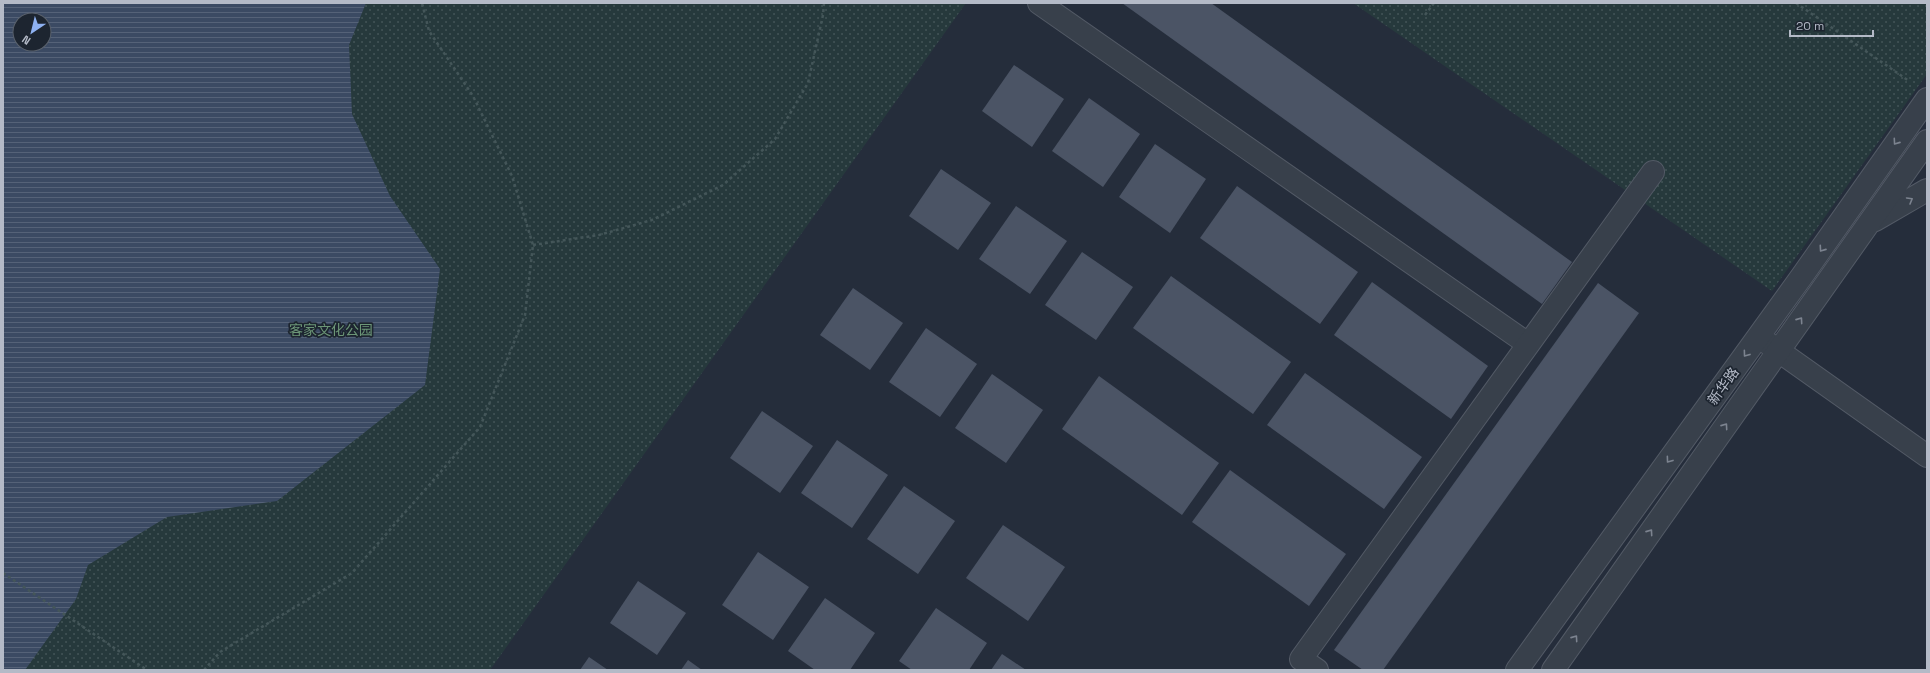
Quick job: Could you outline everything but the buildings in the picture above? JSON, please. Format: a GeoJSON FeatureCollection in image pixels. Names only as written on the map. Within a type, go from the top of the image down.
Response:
{"type":"FeatureCollection","features":[{"type":"Feature","properties":{"kind":"street"},"geometry":{"type":"LineString","coordinates":[[1039,3],[1528,344]]}},
{"type":"Feature","properties":{"kind":"street","name":"新华路"},"geometry":{"type":"LineString","coordinates":[[1517,670],[1759,336],[1918,129],[1927,99]]}},
{"type":"Feature","properties":{"kind":"street","name":"新华路"},"geometry":{"type":"LineString","coordinates":[[1553,670],[1927,141]]}},
{"type":"Feature","properties":{"kind":"street"},"geometry":{"type":"LineString","coordinates":[[1317,670],[1301,659],[1652,172]]}},
{"type":"Feature","properties":{"kind":"street"},"geometry":{"type":"LineString","coordinates":[[1868,224],[1927,190]]}},
{"type":"Feature","properties":{"kind":"street"},"geometry":{"type":"LineString","coordinates":[[1759,336],[1927,456]]}},
{"type":"Feature","properties":{"kind":"path"},"geometry":{"type":"LineString","coordinates":[[204,670],[220,652],[352,573],[480,427],[525,315],[533,245],[512,176],[473,96],[429,31],[422,3]]}},
{"type":"Feature","properties":{"kind":"path"},"geometry":{"type":"LineString","coordinates":[[533,245],[599,235],[652,220],[723,185],[775,140],[808,83],[823,15],[824,3]]}},
{"type":"Feature","properties":{"kind":"path"},"geometry":{"type":"LineString","coordinates":[[1425,15],[1434,3]]}},
{"type":"Feature","properties":{"kind":"path"},"geometry":{"type":"LineString","coordinates":[[1796,3],[1911,83]]}},
{"type":"Feature","properties":{"kind":"path"},"geometry":{"type":"LineString","coordinates":[[3,573],[148,670]]}},
{"type":"Feature","properties":{"kind":"green space","name":"客家文化公园"},"geometry":{"type":"Polygon","coordinates":[[[3,3],[966,3],[490,670],[3,670],[3,3]]]}},
{"type":"Feature","properties":{"kind":"green space"},"geometry":{"type":"Polygon","coordinates":[[[1353,3],[1927,3],[1927,74],[1772,291],[1353,3]]]}},
{"type":"Feature","properties":{"kind":"water"},"geometry":{"type":"Polygon","coordinates":[[[3,3],[366,3],[349,45],[352,114],[390,196],[440,269],[425,385],[277,501],[167,517],[88,565],[76,599],[25,670],[3,670],[3,3]]]}}]}
